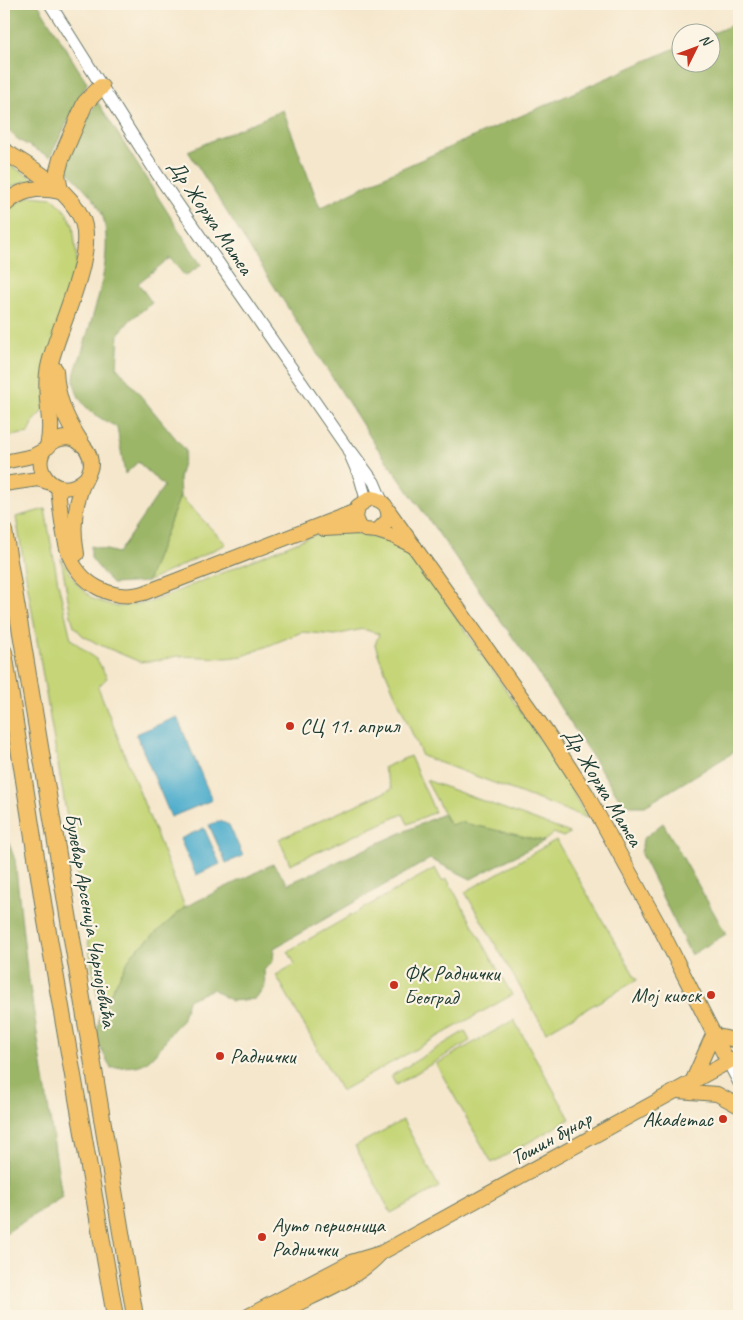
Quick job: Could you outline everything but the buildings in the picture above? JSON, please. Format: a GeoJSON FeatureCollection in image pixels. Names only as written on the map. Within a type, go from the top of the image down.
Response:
{"type":"FeatureCollection","features":[{"type":"Feature","properties":{"kind":"highway"},"geometry":{"type":"LineString","coordinates":[[60,191],[57,174],[60,159],[85,104],[102,87]]}},
{"type":"Feature","properties":{"kind":"highway"},"geometry":{"type":"LineString","coordinates":[[4,151],[42,176],[60,191],[82,218],[86,243],[83,265],[50,361],[46,388],[50,431],[46,448]]}},
{"type":"Feature","properties":{"kind":"highway"},"geometry":{"type":"LineString","coordinates":[[4,205],[14,196],[32,189],[46,188],[60,191]]}},
{"type":"Feature","properties":{"kind":"highway"},"geometry":{"type":"LineString","coordinates":[[53,355],[58,398],[71,429],[81,443]]}},
{"type":"Feature","properties":{"kind":"highway","name":"Булевар Арсенија Чарнојевића"},"geometry":{"type":"LineString","coordinates":[[4,531],[87,1019],[135,1316]]}},
{"type":"Feature","properties":{"kind":"highway","name":"Булевар Арсенија Чарнојевића"},"geometry":{"type":"LineString","coordinates":[[4,652],[115,1316]]}},
{"type":"Feature","properties":{"kind":"main road"},"geometry":{"type":"LineString","coordinates":[[4,462],[28,458],[58,440],[66,438],[81,443],[90,456],[91,464],[80,495],[75,526],[78,569]]}},
{"type":"Feature","properties":{"kind":"main road"},"geometry":{"type":"LineString","coordinates":[[46,448],[41,463],[42,471],[54,485],[68,550],[78,569],[96,587],[117,595],[135,596],[281,538],[314,528],[356,510],[366,499],[377,499],[385,506],[386,525],[377,531],[371,532],[360,527],[314,528]]}},
{"type":"Feature","properties":{"kind":"main road"},"geometry":{"type":"LineString","coordinates":[[4,484],[32,479],[73,488],[86,478]]}},
{"type":"Feature","properties":{"kind":"main road","name":"Др Жоржа Матеа"},"geometry":{"type":"LineString","coordinates":[[385,506],[417,548],[555,744],[586,793],[657,922],[713,1035],[734,1059]]}},
{"type":"Feature","properties":{"kind":"main road"},"geometry":{"type":"LineString","coordinates":[[356,510],[356,518],[360,527]]}},
{"type":"Feature","properties":{"kind":"main road","name":"Др Жоржа Матеа"},"geometry":{"type":"LineString","coordinates":[[377,531],[393,536],[417,548]]}},
{"type":"Feature","properties":{"kind":"main road"},"geometry":{"type":"LineString","coordinates":[[691,1082],[713,1035],[739,1040]]}},
{"type":"Feature","properties":{"kind":"main road","name":"Тошин бунар"},"geometry":{"type":"LineString","coordinates":[[248,1316],[351,1262],[381,1253],[734,1059]]}},
{"type":"Feature","properties":{"kind":"main road"},"geometry":{"type":"LineString","coordinates":[[676,1091],[717,1094],[739,1106]]}},
{"type":"Feature","properties":{"kind":"main road","name":"Тошин бунар"},"geometry":{"type":"LineString","coordinates":[[276,1315],[357,1273],[372,1263],[381,1253]]}},
{"type":"Feature","properties":{"kind":"street","name":"Др Жоржа Матеа"},"geometry":{"type":"LineString","coordinates":[[50,4],[186,217],[347,448],[360,478],[366,499]]}},
{"type":"Feature","properties":{"kind":"street","name":"Др Жоржа Матеа"},"geometry":{"type":"LineString","coordinates":[[347,448],[356,455],[368,471],[385,506]]}},
{"type":"Feature","properties":{"kind":"street"},"geometry":{"type":"LineString","coordinates":[[734,1059],[739,1083]]}},
{"type":"Feature","properties":{"kind":"green space"},"geometry":{"type":"Polygon","coordinates":[[[4,4],[38,4],[87,83],[50,157],[20,141],[4,127],[4,4]]]}},
{"type":"Feature","properties":{"kind":"green space"},"geometry":{"type":"Polygon","coordinates":[[[739,22],[739,749],[645,806],[631,806],[621,801],[534,667],[376,446],[188,151],[283,110],[320,208],[391,173],[670,50],[670,72],[720,72],[720,30],[739,22]]]}},
{"type":"Feature","properties":{"kind":"green space"},"geometry":{"type":"Polygon","coordinates":[[[97,101],[201,265],[185,276],[170,258],[138,283],[152,303],[130,320],[119,333],[117,367],[186,451],[179,478],[180,496],[147,582],[112,584],[91,558],[91,546],[118,553],[164,486],[138,462],[125,474],[117,427],[96,415],[84,405],[76,391],[74,382],[104,273],[106,241],[103,216],[99,208],[89,193],[65,166],[97,101]]]}},
{"type":"Feature","properties":{"kind":"green space"},"geometry":{"type":"Polygon","coordinates":[[[4,162],[42,183],[27,181],[4,189],[4,162]]]}},
{"type":"Feature","properties":{"kind":"green space"},"geometry":{"type":"Polygon","coordinates":[[[30,196],[53,198],[66,212],[73,225],[77,261],[42,412],[34,420],[29,433],[4,437],[4,219],[11,206],[30,196]]]}},
{"type":"Feature","properties":{"kind":"green space"},"geometry":{"type":"Polygon","coordinates":[[[180,496],[226,544],[147,582],[180,496]]]}},
{"type":"Feature","properties":{"kind":"green space"},"geometry":{"type":"Polygon","coordinates":[[[45,509],[58,583],[71,639],[98,661],[107,678],[98,687],[185,907],[132,954],[100,1012],[16,517],[45,509]]]}},
{"type":"Feature","properties":{"kind":"green space"},"geometry":{"type":"Polygon","coordinates":[[[344,530],[404,545],[416,559],[558,766],[587,818],[422,756],[375,645],[379,634],[363,629],[335,635],[302,632],[243,656],[226,658],[177,656],[140,662],[98,644],[82,635],[74,626],[61,558],[77,584],[93,599],[117,607],[151,602],[304,539],[323,532],[344,530]]]}},
{"type":"Feature","properties":{"kind":"green space"},"geometry":{"type":"Polygon","coordinates":[[[410,756],[435,812],[408,824],[403,814],[290,864],[279,839],[392,789],[383,768],[410,756]]]}},
{"type":"Feature","properties":{"kind":"green space"},"geometry":{"type":"Polygon","coordinates":[[[426,780],[570,833],[563,837],[554,833],[544,841],[450,825],[426,780]]]}},
{"type":"Feature","properties":{"kind":"green space"},"geometry":{"type":"Polygon","coordinates":[[[443,814],[450,825],[460,822],[544,841],[471,879],[430,859],[274,948],[273,961],[264,970],[265,986],[256,999],[231,1001],[213,989],[188,1000],[182,1021],[149,1060],[135,1066],[111,1068],[96,1039],[100,1012],[132,954],[185,907],[273,864],[288,884],[443,814]]]}},
{"type":"Feature","properties":{"kind":"green space"},"geometry":{"type":"Polygon","coordinates":[[[663,823],[726,934],[691,955],[641,854],[643,839],[663,823]]]}},
{"type":"Feature","properties":{"kind":"green space"},"geometry":{"type":"Polygon","coordinates":[[[4,830],[15,860],[26,961],[62,1197],[4,1234],[4,830]]]}},
{"type":"Feature","properties":{"kind":"green space"},"geometry":{"type":"Polygon","coordinates":[[[556,840],[637,980],[546,1032],[465,892],[556,840]]]}},
{"type":"Feature","properties":{"kind":"green space","name":"ФК Раднички Београд"},"geometry":{"type":"Polygon","coordinates":[[[435,868],[442,881],[447,879],[512,995],[341,1091],[276,975],[295,964],[288,951],[435,868]]]}},
{"type":"Feature","properties":{"kind":"green space"},"geometry":{"type":"Polygon","coordinates":[[[514,1020],[570,1119],[492,1163],[436,1064],[514,1020]]]}},
{"type":"Feature","properties":{"kind":"green space"},"geometry":{"type":"Polygon","coordinates":[[[465,1031],[470,1041],[396,1085],[391,1076],[465,1031]]]}},
{"type":"Feature","properties":{"kind":"green space"},"geometry":{"type":"Polygon","coordinates":[[[403,1120],[439,1187],[391,1213],[355,1146],[403,1120]]]}},
{"type":"Feature","properties":{"kind":"water"},"geometry":{"type":"Polygon","coordinates":[[[177,717],[212,800],[171,817],[136,734],[177,717]]]}},
{"type":"Feature","properties":{"kind":"water"},"geometry":{"type":"Polygon","coordinates":[[[220,821],[229,825],[243,856],[226,863],[209,825],[220,821]]]}},
{"type":"Feature","properties":{"kind":"water"},"geometry":{"type":"Polygon","coordinates":[[[204,828],[220,864],[196,875],[180,839],[204,828]]]}},
{"type":"Feature","properties":{"kind":"place","name":"СЦ 11. април"},"geometry":{"type":"Point","coordinates":[290,726]}},
{"type":"Feature","properties":{"kind":"place","name":"ФК Раднички Београд"},"geometry":{"type":"Point","coordinates":[394,985]}},
{"type":"Feature","properties":{"kind":"place","name":"Мој киоск"},"geometry":{"type":"Point","coordinates":[711,995]}},
{"type":"Feature","properties":{"kind":"place","name":"Раднички"},"geometry":{"type":"Point","coordinates":[220,1056]}},
{"type":"Feature","properties":{"kind":"place","name":"Akademac"},"geometry":{"type":"Point","coordinates":[723,1119]}},
{"type":"Feature","properties":{"kind":"place","name":"Ауто перионица Раднички"},"geometry":{"type":"Point","coordinates":[262,1237]}}]}
